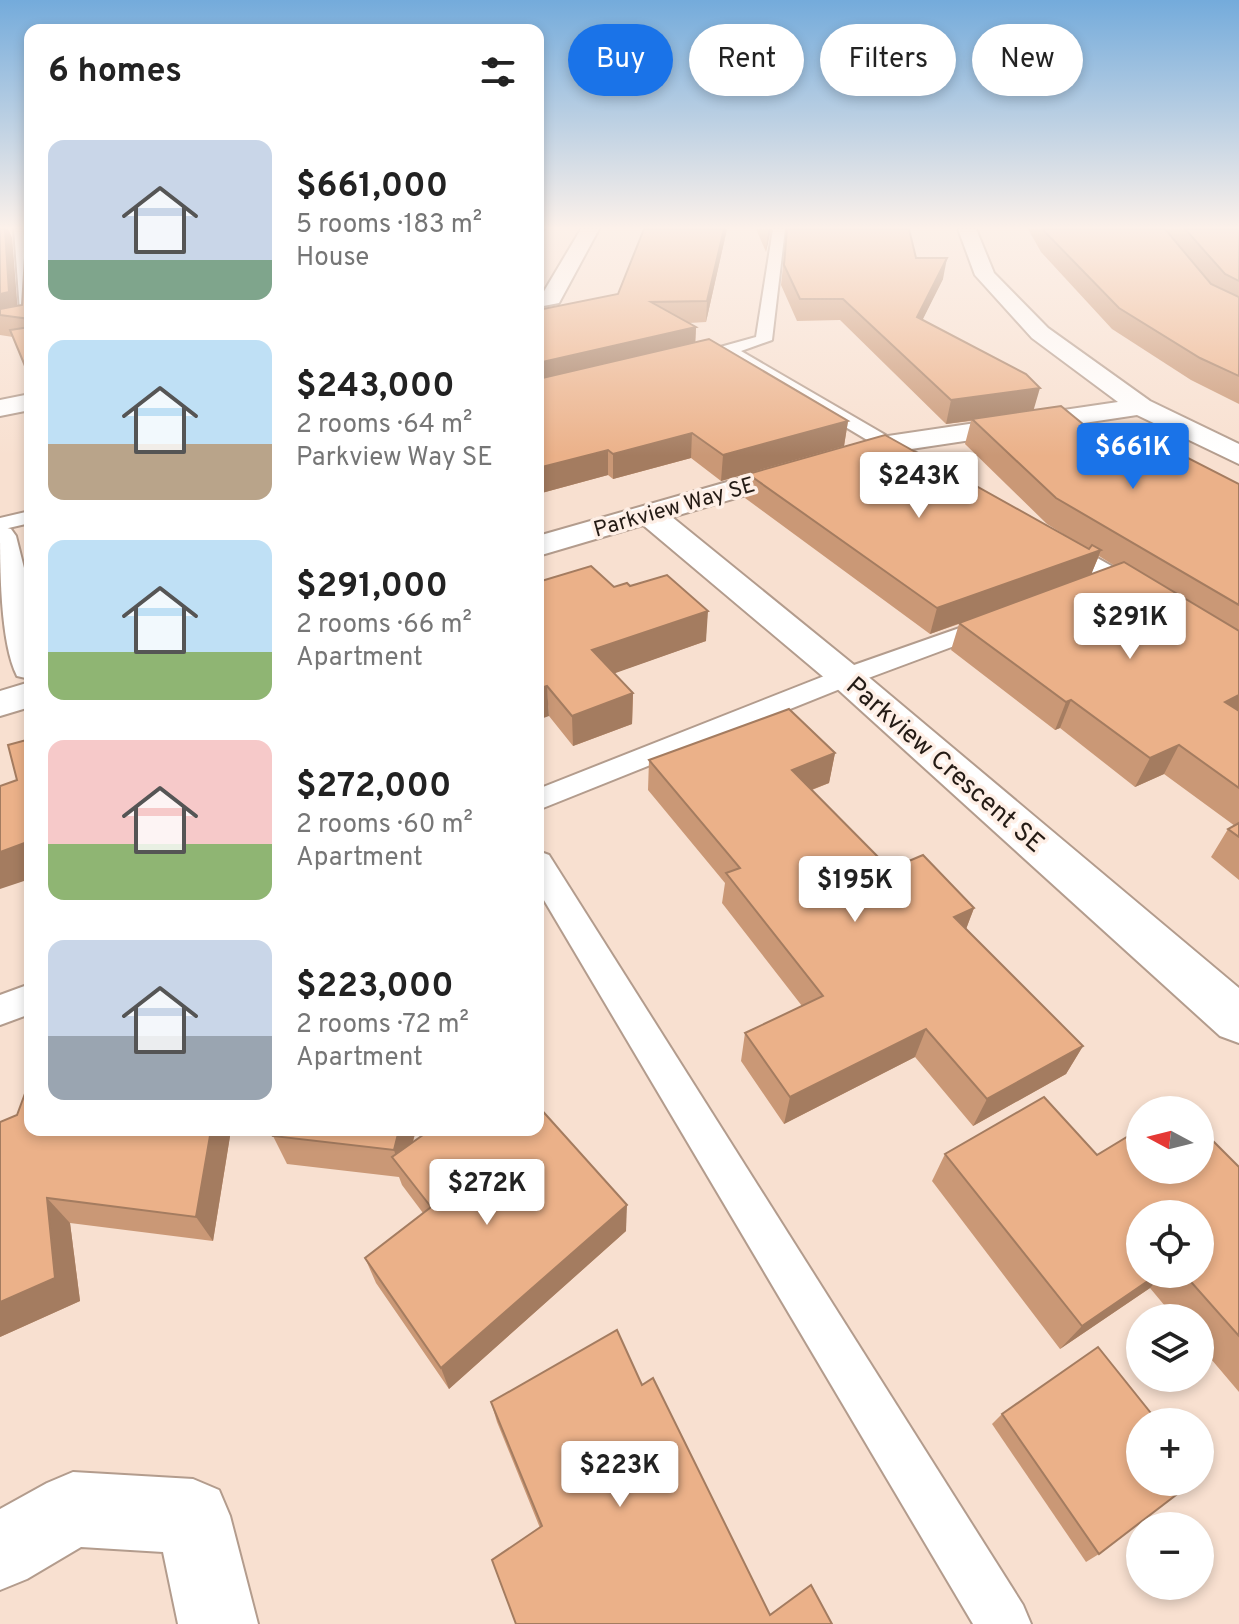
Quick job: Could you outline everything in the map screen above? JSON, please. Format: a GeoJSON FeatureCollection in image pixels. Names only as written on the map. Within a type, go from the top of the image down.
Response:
{"type":"FeatureCollection","features":[{"type":"Feature","properties":{"kind":"street"},"geometry":{"type":"LineString","coordinates":[[1013,305],[1040,333],[1141,407],[1239,455]]}},
{"type":"Feature","properties":{"kind":"street"},"geometry":{"type":"LineString","coordinates":[[0,408],[24,403]]}},
{"type":"Feature","properties":{"kind":"street","name":"Parkview Way SE"},"geometry":{"type":"LineString","coordinates":[[544,544],[888,444],[1141,407]]}},
{"type":"Feature","properties":{"kind":"street","name":"Parkview Crescent SE"},"geometry":{"type":"LineString","coordinates":[[649,514],[846,677],[1239,1020]]}},
{"type":"Feature","properties":{"kind":"street"},"geometry":{"type":"LineString","coordinates":[[0,536],[24,642]]}},
{"type":"Feature","properties":{"kind":"street"},"geometry":{"type":"LineString","coordinates":[[0,704],[24,696]]}},
{"type":"Feature","properties":{"kind":"street"},"geometry":{"type":"LineString","coordinates":[[0,1552],[73,1509],[193,1516],[218,1624]]}},
{"type":"Feature","properties":{"kind":"lane"},"geometry":{"type":"LineString","coordinates":[[699,357],[764,340],[769,305]]}},
{"type":"Feature","properties":{"kind":"lane"},"geometry":{"type":"LineString","coordinates":[[728,350],[928,468]]}},
{"type":"Feature","properties":{"kind":"lane"},"geometry":{"type":"LineString","coordinates":[[0,524],[24,518]]}},
{"type":"Feature","properties":{"kind":"lane"},"geometry":{"type":"LineString","coordinates":[[1036,530],[1153,600]]}},
{"type":"Feature","properties":{"kind":"lane"},"geometry":{"type":"LineString","coordinates":[[1086,588],[1116,577]]}},
{"type":"Feature","properties":{"kind":"lane"},"geometry":{"type":"LineString","coordinates":[[544,798],[846,677],[1011,616]]}},
{"type":"Feature","properties":{"kind":"lane"},"geometry":{"type":"LineString","coordinates":[[544,873],[1004,1624]]}},
{"type":"Feature","properties":{"kind":"lane"},"geometry":{"type":"LineString","coordinates":[[0,1010],[24,1001]]}},
{"type":"Feature","properties":{"kind":"building"},"geometry":{"type":"Polygon","coordinates":[[[22,305],[24,318],[0,315],[0,309],[22,305]]]}},
{"type":"Feature","properties":{"kind":"building"},"geometry":{"type":"Polygon","coordinates":[[[564,305],[656,305],[696,327],[544,362],[544,309],[564,305]]]}},
{"type":"Feature","properties":{"kind":"building"},"geometry":{"type":"Polygon","coordinates":[[[849,305],[923,305],[917,317],[1026,374],[1040,388],[951,400],[849,305]]]}},
{"type":"Feature","properties":{"kind":"building"},"geometry":{"type":"Polygon","coordinates":[[[1116,305],[1239,305],[1239,376],[1200,358],[1116,305]]]}},
{"type":"Feature","properties":{"kind":"building"},"geometry":{"type":"Polygon","coordinates":[[[24,328],[24,364],[10,330],[24,328]]]}},
{"type":"Feature","properties":{"kind":"building"},"geometry":{"type":"Polygon","coordinates":[[[709,339],[848,421],[723,455],[692,433],[613,454],[608,450],[544,466],[544,378],[709,339]]]}},
{"type":"Feature","properties":{"kind":"building"},"geometry":{"type":"Polygon","coordinates":[[[1061,406],[1106,443],[1116,441],[1123,444],[1149,438],[1239,484],[1239,605],[1056,498],[972,419],[1061,406]]]}},
{"type":"Feature","properties":{"kind":"building"},"geometry":{"type":"Polygon","coordinates":[[[885,435],[1089,549],[1092,545],[1101,550],[937,608],[748,474],[885,435]]]}},
{"type":"Feature","properties":{"kind":"building"},"geometry":{"type":"Polygon","coordinates":[[[1124,562],[1239,631],[1239,695],[1225,702],[1239,711],[1239,788],[1179,745],[1150,758],[1071,700],[1066,702],[959,623],[1124,562]]]}},
{"type":"Feature","properties":{"kind":"building"},"geometry":{"type":"Polygon","coordinates":[[[591,566],[614,587],[627,583],[630,586],[667,575],[708,611],[592,650],[633,693],[572,716],[547,686],[544,687],[544,580],[591,566]]]}},
{"type":"Feature","properties":{"kind":"building"},"geometry":{"type":"Polygon","coordinates":[[[789,709],[835,753],[792,770],[890,869],[923,855],[974,908],[954,917],[1083,1046],[987,1099],[926,1029],[790,1097],[745,1033],[823,996],[726,873],[740,868],[649,760],[789,709]]]}},
{"type":"Feature","properties":{"kind":"building"},"geometry":{"type":"Polygon","coordinates":[[[24,741],[24,843],[0,852],[0,786],[17,780],[8,745],[24,741]]]}},
{"type":"Feature","properties":{"kind":"building"},"geometry":{"type":"Polygon","coordinates":[[[1239,823],[1239,837],[1228,829],[1239,823]]]}},
{"type":"Feature","properties":{"kind":"building"},"geometry":{"type":"Polygon","coordinates":[[[24,1096],[24,1136],[210,1136],[196,1217],[47,1198],[55,1278],[0,1302],[0,1122],[17,1115],[24,1096]]]}},
{"type":"Feature","properties":{"kind":"building"},"geometry":{"type":"Polygon","coordinates":[[[1044,1097],[1097,1155],[1126,1137],[1126,1184],[1214,1184],[1214,1142],[1239,1167],[1239,1336],[1214,1304],[1196,1288],[1214,1288],[1214,1200],[1126,1200],[1126,1288],[1138,1288],[1082,1326],[945,1154],[1044,1097]]]}},
{"type":"Feature","properties":{"kind":"building"},"geometry":{"type":"Polygon","coordinates":[[[544,1113],[627,1205],[441,1368],[365,1258],[431,1207],[392,1157],[422,1136],[544,1136],[544,1113]]]}},
{"type":"Feature","properties":{"kind":"building"},"geometry":{"type":"Polygon","coordinates":[[[273,1136],[398,1136],[394,1150],[273,1136]]]}},
{"type":"Feature","properties":{"kind":"building"},"geometry":{"type":"Polygon","coordinates":[[[617,1330],[642,1385],[653,1378],[770,1615],[811,1585],[832,1624],[516,1624],[492,1560],[542,1526],[491,1402],[617,1330]]]}},
{"type":"Feature","properties":{"kind":"building"},"geometry":{"type":"Polygon","coordinates":[[[1098,1347],[1126,1382],[1126,1392],[1134,1392],[1147,1408],[1126,1408],[1126,1496],[1175,1496],[1154,1512],[1126,1512],[1126,1533],[1099,1554],[1002,1414],[1098,1347]]]}}]}
